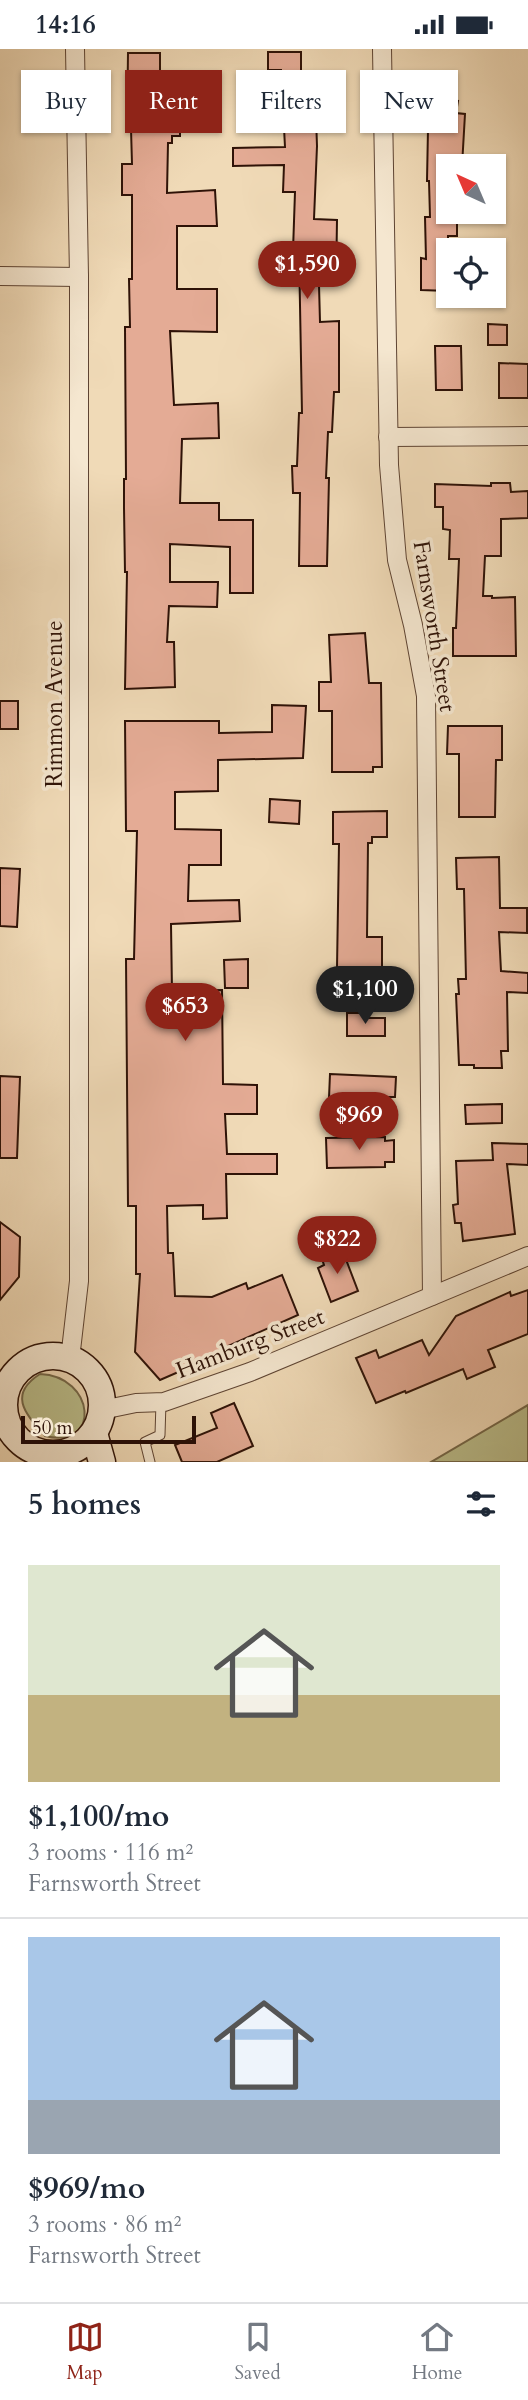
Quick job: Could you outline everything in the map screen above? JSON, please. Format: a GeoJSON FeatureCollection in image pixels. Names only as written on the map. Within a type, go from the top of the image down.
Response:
{"type":"FeatureCollection","features":[{"type":"Feature","properties":{"kind":"main road"},"geometry":{"type":"LineString","coordinates":[[98,1421],[74,1449],[52,1458],[33,1450],[19,1440],[9,1427],[4,1411],[6,1376],[37,1359],[53,1356],[84,1366],[95,1378],[101,1393],[98,1421],[102,1462]]}},
{"type":"Feature","properties":{"kind":"street","name":"Rimmon Avenue"},"geometry":{"type":"LineString","coordinates":[[69,1359],[79,1281],[79,277],[75,49]]}},
{"type":"Feature","properties":{"kind":"street","name":"Farnsworth Street"},"geometry":{"type":"LineString","coordinates":[[382,49],[388,436],[397,560],[426,696],[432,1296]]}},
{"type":"Feature","properties":{"kind":"street"},"geometry":{"type":"LineString","coordinates":[[0,276],[79,277]]}},
{"type":"Feature","properties":{"kind":"street"},"geometry":{"type":"LineString","coordinates":[[388,436],[528,436]]}},
{"type":"Feature","properties":{"kind":"street","name":"Hamburg Street"},"geometry":{"type":"LineString","coordinates":[[98,1421],[136,1403],[161,1402],[250,1372],[528,1256]]}},
{"type":"Feature","properties":{"kind":"lane"},"geometry":{"type":"LineString","coordinates":[[150,1462],[145,1442],[160,1435],[161,1402]]}},
{"type":"Feature","properties":{"kind":"green space"},"geometry":{"type":"Polygon","coordinates":[[[40,1374],[58,1378],[72,1387],[81,1398],[83,1423],[76,1433],[63,1437],[45,1436],[26,1412],[22,1397],[24,1389],[40,1374]]]}},
{"type":"Feature","properties":{"kind":"green space"},"geometry":{"type":"Polygon","coordinates":[[[528,1405],[528,1462],[431,1462],[528,1405]]]}},
{"type":"Feature","properties":{"kind":"building"},"geometry":{"type":"Polygon","coordinates":[[[268,52],[301,52],[301,70],[268,70],[268,52]]]}},
{"type":"Feature","properties":{"kind":"building"},"geometry":{"type":"Polygon","coordinates":[[[128,53],[160,53],[160,70],[128,70],[128,53]]]}},
{"type":"Feature","properties":{"kind":"building"},"geometry":{"type":"Polygon","coordinates":[[[458,113],[465,114],[463,154],[436,154],[436,224],[457,224],[457,236],[436,238],[436,291],[421,290],[421,258],[426,259],[425,217],[430,217],[427,181],[428,133],[458,133],[458,113]]]}},
{"type":"Feature","properties":{"kind":"building"},"geometry":{"type":"Polygon","coordinates":[[[131,133],[180,133],[180,136],[172,136],[172,143],[168,143],[167,193],[215,190],[217,226],[177,226],[177,289],[217,289],[217,332],[170,331],[174,405],[218,403],[219,438],[182,439],[180,503],[219,503],[219,520],[253,520],[253,593],[230,593],[230,547],[170,544],[170,582],[218,582],[217,607],[169,606],[167,642],[174,642],[175,687],[125,689],[125,327],[130,327],[132,195],[122,195],[122,164],[132,164],[131,133]]]}},
{"type":"Feature","properties":{"kind":"building"},"geometry":{"type":"Polygon","coordinates":[[[284,133],[317,133],[314,219],[337,220],[336,285],[319,285],[320,322],[339,321],[339,392],[334,392],[332,432],[328,432],[327,566],[299,566],[300,493],[293,493],[292,466],[297,466],[299,413],[302,413],[299,251],[293,251],[295,192],[283,192],[284,165],[233,166],[233,148],[285,147],[284,133]]]}},
{"type":"Feature","properties":{"kind":"building"},"geometry":{"type":"Polygon","coordinates":[[[488,324],[507,325],[507,345],[488,345],[488,324]]]}},
{"type":"Feature","properties":{"kind":"building"},"geometry":{"type":"Polygon","coordinates":[[[435,346],[461,346],[462,390],[436,390],[435,346]]]}},
{"type":"Feature","properties":{"kind":"building"},"geometry":{"type":"Polygon","coordinates":[[[499,363],[528,364],[528,398],[499,398],[499,363]]]}},
{"type":"Feature","properties":{"kind":"building"},"geometry":{"type":"Polygon","coordinates":[[[491,483],[510,483],[511,492],[528,491],[528,518],[501,519],[501,556],[485,556],[483,596],[515,597],[516,656],[453,656],[459,559],[449,559],[450,530],[443,529],[443,507],[435,507],[435,484],[491,486],[491,483]]]}},
{"type":"Feature","properties":{"kind":"building"},"geometry":{"type":"Polygon","coordinates":[[[365,633],[369,683],[381,683],[382,767],[373,767],[373,772],[332,772],[332,711],[319,711],[319,682],[331,682],[329,635],[365,633]]]}},
{"type":"Feature","properties":{"kind":"building"},"geometry":{"type":"Polygon","coordinates":[[[0,701],[18,701],[18,729],[0,729],[0,701]]]}},
{"type":"Feature","properties":{"kind":"building"},"geometry":{"type":"Polygon","coordinates":[[[272,705],[306,706],[303,758],[218,760],[218,791],[175,792],[175,829],[221,830],[221,865],[189,865],[188,901],[239,900],[240,921],[171,924],[172,991],[222,990],[223,1084],[257,1085],[257,1114],[225,1114],[227,1154],[277,1154],[277,1174],[226,1174],[227,1218],[203,1219],[203,1205],[167,1206],[168,1253],[173,1253],[175,1296],[212,1297],[246,1283],[248,1289],[282,1275],[298,1315],[228,1346],[229,1350],[160,1380],[135,1352],[140,1274],[136,1274],[136,1206],[128,1206],[126,959],[134,959],[137,831],[126,831],[125,721],[219,721],[219,733],[272,732],[272,705]]]}},
{"type":"Feature","properties":{"kind":"building"},"geometry":{"type":"Polygon","coordinates":[[[448,726],[502,726],[502,760],[496,760],[495,817],[459,817],[459,754],[447,754],[448,726]]]}},
{"type":"Feature","properties":{"kind":"building"},"geometry":{"type":"Polygon","coordinates":[[[270,799],[300,801],[299,824],[269,822],[270,799]]]}},
{"type":"Feature","properties":{"kind":"building"},"geometry":{"type":"Polygon","coordinates":[[[387,811],[387,837],[372,837],[372,843],[368,843],[367,937],[382,937],[382,973],[355,973],[355,968],[337,968],[339,844],[333,844],[333,812],[387,811]]]}},
{"type":"Feature","properties":{"kind":"building"},"geometry":{"type":"Polygon","coordinates":[[[499,857],[500,908],[527,908],[527,933],[499,932],[501,971],[528,973],[528,993],[507,992],[508,1051],[501,1051],[502,1068],[474,1068],[474,1065],[459,1065],[456,994],[459,994],[458,979],[466,979],[464,889],[457,889],[456,858],[499,857]]]}},
{"type":"Feature","properties":{"kind":"building"},"geometry":{"type":"Polygon","coordinates":[[[0,868],[20,869],[17,927],[0,926],[0,868]]]}},
{"type":"Feature","properties":{"kind":"building"},"geometry":{"type":"Polygon","coordinates":[[[248,959],[248,988],[225,988],[224,960],[248,959]]]}},
{"type":"Feature","properties":{"kind":"building"},"geometry":{"type":"Polygon","coordinates":[[[347,1013],[367,1013],[367,1018],[385,1018],[385,1036],[347,1036],[347,1013]]]}},
{"type":"Feature","properties":{"kind":"building"},"geometry":{"type":"Polygon","coordinates":[[[330,1074],[396,1077],[395,1097],[387,1097],[387,1100],[329,1098],[330,1074]]]}},
{"type":"Feature","properties":{"kind":"building"},"geometry":{"type":"Polygon","coordinates":[[[0,1076],[20,1077],[17,1158],[0,1158],[0,1076]]]}},
{"type":"Feature","properties":{"kind":"building"},"geometry":{"type":"Polygon","coordinates":[[[502,1104],[502,1123],[466,1124],[465,1105],[502,1104]]]}},
{"type":"Feature","properties":{"kind":"building"},"geometry":{"type":"Polygon","coordinates":[[[385,1137],[385,1141],[394,1140],[394,1162],[385,1162],[385,1167],[327,1168],[326,1138],[385,1137]]]}},
{"type":"Feature","properties":{"kind":"building"},"geometry":{"type":"Polygon","coordinates":[[[492,1143],[528,1144],[528,1165],[507,1164],[515,1234],[463,1241],[461,1223],[455,1223],[453,1205],[458,1204],[456,1161],[493,1160],[492,1143]]]}},
{"type":"Feature","properties":{"kind":"building"},"geometry":{"type":"Polygon","coordinates":[[[0,1222],[20,1237],[19,1277],[0,1300],[0,1222]]]}},
{"type":"Feature","properties":{"kind":"building"},"geometry":{"type":"Polygon","coordinates":[[[342,1249],[358,1291],[331,1302],[318,1268],[324,1265],[322,1259],[326,1255],[342,1249]]]}},
{"type":"Feature","properties":{"kind":"building"},"geometry":{"type":"Polygon","coordinates":[[[528,1290],[528,1334],[488,1350],[495,1367],[467,1379],[463,1369],[376,1403],[356,1358],[376,1350],[379,1358],[422,1340],[429,1355],[456,1316],[510,1292],[511,1296],[528,1290]]]}},
{"type":"Feature","properties":{"kind":"building"},"geometry":{"type":"Polygon","coordinates":[[[234,1403],[253,1446],[217,1462],[182,1462],[175,1445],[217,1428],[211,1413],[234,1403]]]}}]}
